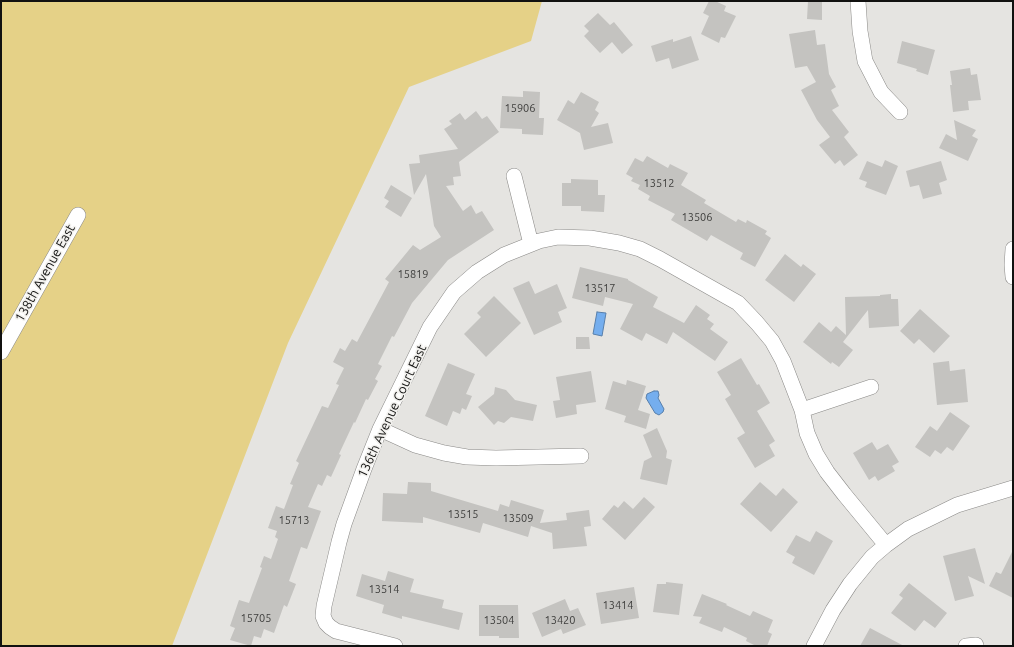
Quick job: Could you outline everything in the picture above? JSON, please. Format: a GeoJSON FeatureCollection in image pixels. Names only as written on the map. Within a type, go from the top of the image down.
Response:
{"type":"FeatureCollection","features":[{"type":"Feature","properties":{"kind":"street"},"geometry":{"type":"LineString","coordinates":[[858,1],[860,31],[865,60],[881,92],[900,112]]}},
{"type":"Feature","properties":{"kind":"street"},"geometry":{"type":"LineString","coordinates":[[514,176],[531,244]]}},
{"type":"Feature","properties":{"kind":"street","name":"138th Avenue East"},"geometry":{"type":"LineString","coordinates":[[1,352],[78,215]]}},
{"type":"Feature","properties":{"kind":"street","name":"136th Avenue Court East"},"geometry":{"type":"LineString","coordinates":[[395,646],[336,631],[330,628],[323,616],[339,542],[364,469],[380,429],[430,327],[454,292],[477,272],[504,254],[539,241],[558,237],[590,238],[619,243],[640,249],[738,303],[772,341],[783,361],[802,410],[807,433],[816,454],[827,472],[886,545]]}},
{"type":"Feature","properties":{"kind":"street"},"geometry":{"type":"LineString","coordinates":[[1013,249],[1013,277]]}},
{"type":"Feature","properties":{"kind":"street"},"geometry":{"type":"LineString","coordinates":[[802,410],[871,387]]}},
{"type":"Feature","properties":{"kind":"street"},"geometry":{"type":"LineString","coordinates":[[380,429],[415,445],[444,453],[467,457],[496,458],[581,456]]}},
{"type":"Feature","properties":{"kind":"street"},"geometry":{"type":"LineString","coordinates":[[814,646],[833,610],[850,584],[872,557],[886,545],[908,529],[956,505],[1013,488]]}},
{"type":"Feature","properties":{"kind":"shaded area"},"geometry":{"type":"Polygon","coordinates":[[[1,1],[542,1],[531,41],[409,87],[288,343],[172,646],[1,646],[1,1]]]}},
{"type":"Feature","properties":{"kind":"water"},"geometry":{"type":"Polygon","coordinates":[[[597,312],[606,313],[602,336],[593,334],[597,312]]]}},
{"type":"Feature","properties":{"kind":"water"},"geometry":{"type":"Polygon","coordinates":[[[658,391],[658,398],[664,409],[659,415],[655,413],[646,398],[647,394],[658,391]]]}},
{"type":"Feature","properties":{"kind":"building"},"geometry":{"type":"Polygon","coordinates":[[[709,1],[715,1],[726,6],[724,11],[736,16],[725,38],[721,37],[719,43],[701,34],[709,16],[703,13],[709,1]]]}},
{"type":"Feature","properties":{"kind":"building"},"geometry":{"type":"Polygon","coordinates":[[[808,1],[822,1],[822,20],[807,19],[808,1]]]}},
{"type":"Feature","properties":{"kind":"building"},"geometry":{"type":"Polygon","coordinates":[[[598,13],[610,25],[614,22],[633,45],[622,54],[612,42],[600,53],[584,36],[589,31],[584,26],[598,13]]]}},
{"type":"Feature","properties":{"kind":"building"},"geometry":{"type":"Polygon","coordinates":[[[815,30],[817,45],[825,44],[829,74],[836,87],[831,90],[839,106],[832,110],[849,132],[844,137],[858,155],[844,166],[840,160],[835,164],[819,145],[830,137],[817,120],[801,90],[816,82],[807,66],[795,68],[789,34],[815,30]]]}},
{"type":"Feature","properties":{"kind":"building"},"geometry":{"type":"Polygon","coordinates":[[[691,36],[699,60],[672,69],[669,58],[656,62],[651,46],[673,39],[673,42],[691,36]]]}},
{"type":"Feature","properties":{"kind":"building"},"geometry":{"type":"Polygon","coordinates":[[[902,41],[935,50],[928,75],[916,71],[917,69],[897,63],[902,41]]]}},
{"type":"Feature","properties":{"kind":"building"},"geometry":{"type":"Polygon","coordinates":[[[970,68],[971,75],[977,74],[981,100],[968,101],[969,110],[953,112],[950,71],[970,68]]]}},
{"type":"Feature","properties":{"kind":"building"},"geometry":{"type":"Polygon","coordinates":[[[523,91],[540,92],[539,118],[544,118],[543,135],[522,134],[522,129],[500,128],[502,96],[523,97],[523,91]]]}},
{"type":"Feature","properties":{"kind":"building"},"geometry":{"type":"Polygon","coordinates":[[[581,92],[599,102],[595,110],[599,113],[591,127],[608,123],[613,143],[584,150],[580,133],[557,120],[568,100],[574,104],[581,92]]]}},
{"type":"Feature","properties":{"kind":"building"},"geometry":{"type":"Polygon","coordinates":[[[476,111],[482,119],[487,116],[499,132],[459,162],[461,176],[453,177],[454,185],[446,186],[463,211],[471,205],[476,214],[482,211],[494,230],[448,260],[412,303],[394,337],[392,336],[378,364],[382,366],[375,379],[378,381],[368,400],[366,399],[355,423],[354,422],[339,454],[341,455],[331,477],[327,475],[322,486],[318,484],[308,507],[321,511],[307,549],[301,547],[289,581],[296,584],[287,607],[284,605],[274,633],[264,629],[261,638],[254,636],[251,646],[230,640],[235,628],[230,626],[239,600],[249,603],[262,568],[260,567],[264,556],[271,559],[278,539],[275,537],[277,531],[268,528],[276,506],[284,509],[293,485],[290,484],[299,463],[296,461],[322,406],[328,408],[339,385],[336,384],[344,368],[333,362],[340,348],[345,351],[352,339],[357,342],[389,282],[385,279],[413,245],[420,250],[441,237],[434,226],[426,174],[414,195],[409,164],[420,163],[419,155],[458,149],[444,129],[452,124],[449,121],[460,113],[465,120],[476,111]]]}},
{"type":"Feature","properties":{"kind":"building"},"geometry":{"type":"Polygon","coordinates":[[[954,120],[976,130],[972,136],[978,139],[968,161],[939,148],[946,134],[957,140],[954,120]]]}},
{"type":"Feature","properties":{"kind":"building"},"geometry":{"type":"Polygon","coordinates":[[[647,156],[668,168],[670,164],[688,173],[681,185],[706,200],[704,203],[736,222],[738,219],[746,223],[747,220],[767,231],[765,234],[771,238],[755,267],[740,259],[743,253],[711,235],[707,241],[671,220],[675,214],[648,200],[650,196],[638,189],[640,185],[631,181],[633,178],[626,174],[635,158],[643,162],[647,156]]]}},
{"type":"Feature","properties":{"kind":"building"},"geometry":{"type":"Polygon","coordinates":[[[885,160],[898,166],[886,195],[865,187],[867,182],[859,179],[867,161],[882,167],[885,160]]]}},
{"type":"Feature","properties":{"kind":"building"},"geometry":{"type":"Polygon","coordinates":[[[941,161],[947,180],[939,183],[942,194],[923,199],[919,185],[910,187],[906,171],[941,161]]]}},
{"type":"Feature","properties":{"kind":"building"},"geometry":{"type":"Polygon","coordinates":[[[571,179],[598,180],[598,195],[605,195],[604,212],[581,211],[581,206],[562,206],[562,183],[571,183],[571,179]]]}},
{"type":"Feature","properties":{"kind":"building"},"geometry":{"type":"Polygon","coordinates":[[[391,185],[412,198],[401,217],[385,207],[389,201],[384,198],[391,185]]]}},
{"type":"Feature","properties":{"kind":"building"},"geometry":{"type":"Polygon","coordinates":[[[785,254],[801,267],[803,264],[816,274],[794,302],[765,280],[785,254]]]}},
{"type":"Feature","properties":{"kind":"building"},"geometry":{"type":"Polygon","coordinates":[[[580,267],[628,279],[658,297],[653,307],[684,323],[696,305],[710,315],[707,319],[714,324],[710,329],[728,342],[715,361],[673,332],[667,344],[646,333],[642,341],[620,329],[633,304],[605,297],[603,306],[572,298],[580,267]]]}},
{"type":"Feature","properties":{"kind":"building"},"geometry":{"type":"Polygon","coordinates":[[[529,281],[535,294],[557,284],[567,308],[558,312],[562,322],[534,335],[513,288],[529,281]]]}},
{"type":"Feature","properties":{"kind":"building"},"geometry":{"type":"Polygon","coordinates":[[[891,294],[891,299],[898,299],[899,326],[869,328],[868,310],[843,342],[853,350],[839,367],[832,362],[831,364],[803,342],[819,322],[831,332],[836,326],[846,335],[845,297],[880,296],[891,294]]]}},
{"type":"Feature","properties":{"kind":"building"},"geometry":{"type":"Polygon","coordinates":[[[494,296],[521,323],[486,357],[464,334],[481,317],[477,313],[494,296]]]}},
{"type":"Feature","properties":{"kind":"building"},"geometry":{"type":"Polygon","coordinates":[[[920,309],[950,336],[934,353],[919,339],[914,344],[900,331],[920,309]]]}},
{"type":"Feature","properties":{"kind":"building"},"geometry":{"type":"Polygon","coordinates":[[[576,337],[589,337],[590,349],[576,349],[576,337]]]}},
{"type":"Feature","properties":{"kind":"building"},"geometry":{"type":"Polygon","coordinates":[[[741,358],[770,403],[757,411],[775,441],[769,445],[775,456],[755,468],[737,438],[745,433],[725,399],[731,395],[717,372],[741,358]]]}},
{"type":"Feature","properties":{"kind":"building"},"geometry":{"type":"Polygon","coordinates":[[[949,361],[950,371],[965,369],[968,402],[937,405],[933,363],[949,361]]]}},
{"type":"Feature","properties":{"kind":"building"},"geometry":{"type":"Polygon","coordinates":[[[448,363],[475,374],[466,394],[472,396],[466,410],[462,408],[460,414],[453,411],[447,426],[425,416],[448,363]]]}},
{"type":"Feature","properties":{"kind":"building"},"geometry":{"type":"Polygon","coordinates":[[[591,371],[596,402],[576,405],[577,414],[556,418],[553,401],[560,400],[556,377],[591,371]]]}},
{"type":"Feature","properties":{"kind":"building"},"geometry":{"type":"Polygon","coordinates":[[[627,380],[646,386],[638,410],[650,414],[646,429],[624,422],[626,416],[605,409],[613,381],[626,385],[627,380]]]}},
{"type":"Feature","properties":{"kind":"building"},"geometry":{"type":"Polygon","coordinates":[[[495,387],[506,390],[515,400],[537,405],[533,421],[511,417],[504,423],[498,421],[494,425],[478,407],[494,394],[495,387]]]}},
{"type":"Feature","properties":{"kind":"building"},"geometry":{"type":"Polygon","coordinates":[[[950,412],[970,426],[953,451],[947,447],[941,454],[935,450],[930,457],[915,447],[930,426],[937,431],[950,412]]]}},
{"type":"Feature","properties":{"kind":"building"},"geometry":{"type":"Polygon","coordinates":[[[657,428],[667,451],[666,458],[672,460],[667,485],[640,479],[644,461],[652,457],[643,435],[657,428]]]}},
{"type":"Feature","properties":{"kind":"building"},"geometry":{"type":"Polygon","coordinates":[[[872,442],[877,450],[888,444],[899,462],[892,466],[895,471],[878,481],[875,476],[869,480],[853,453],[872,442]]]}},
{"type":"Feature","properties":{"kind":"building"},"geometry":{"type":"Polygon","coordinates":[[[408,482],[431,483],[431,491],[498,511],[500,504],[509,507],[511,500],[544,510],[540,523],[567,520],[566,513],[589,510],[591,526],[584,527],[587,546],[553,549],[552,533],[531,526],[528,537],[483,523],[480,533],[423,517],[423,523],[382,521],[383,493],[407,494],[408,482]]]}},
{"type":"Feature","properties":{"kind":"building"},"geometry":{"type":"Polygon","coordinates":[[[760,482],[776,496],[783,488],[798,502],[771,532],[740,504],[760,482]]]}},
{"type":"Feature","properties":{"kind":"building"},"geometry":{"type":"Polygon","coordinates":[[[644,497],[655,507],[625,540],[602,519],[614,505],[618,508],[624,501],[633,509],[644,497]]]}},
{"type":"Feature","properties":{"kind":"building"},"geometry":{"type":"Polygon","coordinates":[[[816,531],[833,541],[814,575],[792,563],[795,557],[786,552],[796,535],[810,542],[816,531]]]}},
{"type":"Feature","properties":{"kind":"building"},"geometry":{"type":"Polygon","coordinates":[[[975,548],[985,584],[968,576],[974,596],[955,601],[943,556],[975,548]]]}},
{"type":"Feature","properties":{"kind":"building"},"geometry":{"type":"Polygon","coordinates":[[[1013,550],[1013,598],[989,586],[996,572],[1001,574],[1013,550]]]}},
{"type":"Feature","properties":{"kind":"building"},"geometry":{"type":"Polygon","coordinates":[[[388,571],[414,579],[410,592],[444,600],[442,608],[463,613],[459,630],[402,616],[402,619],[382,613],[384,605],[356,596],[362,574],[385,581],[388,571]]]}},
{"type":"Feature","properties":{"kind":"building"},"geometry":{"type":"Polygon","coordinates":[[[666,582],[683,584],[679,615],[653,612],[657,584],[666,584],[666,582]]]}},
{"type":"Feature","properties":{"kind":"building"},"geometry":{"type":"Polygon","coordinates":[[[909,583],[947,613],[935,628],[924,620],[915,631],[891,613],[903,598],[899,595],[909,583]]]}},
{"type":"Feature","properties":{"kind":"building"},"geometry":{"type":"Polygon","coordinates":[[[634,587],[639,618],[601,624],[596,593],[634,587]]]}},
{"type":"Feature","properties":{"kind":"building"},"geometry":{"type":"Polygon","coordinates":[[[702,594],[727,604],[726,605],[750,616],[753,611],[773,620],[768,632],[772,634],[767,646],[756,646],[746,641],[747,638],[724,627],[722,632],[699,623],[702,617],[693,616],[702,594]]]}},
{"type":"Feature","properties":{"kind":"building"},"geometry":{"type":"Polygon","coordinates":[[[565,599],[570,611],[578,608],[586,625],[563,634],[561,629],[542,637],[532,613],[565,599]]]}},
{"type":"Feature","properties":{"kind":"building"},"geometry":{"type":"Polygon","coordinates":[[[479,605],[518,605],[519,638],[479,636],[479,605]]]}},
{"type":"Feature","properties":{"kind":"building"},"geometry":{"type":"Polygon","coordinates":[[[870,628],[904,646],[860,646],[870,628]]]}}]}
